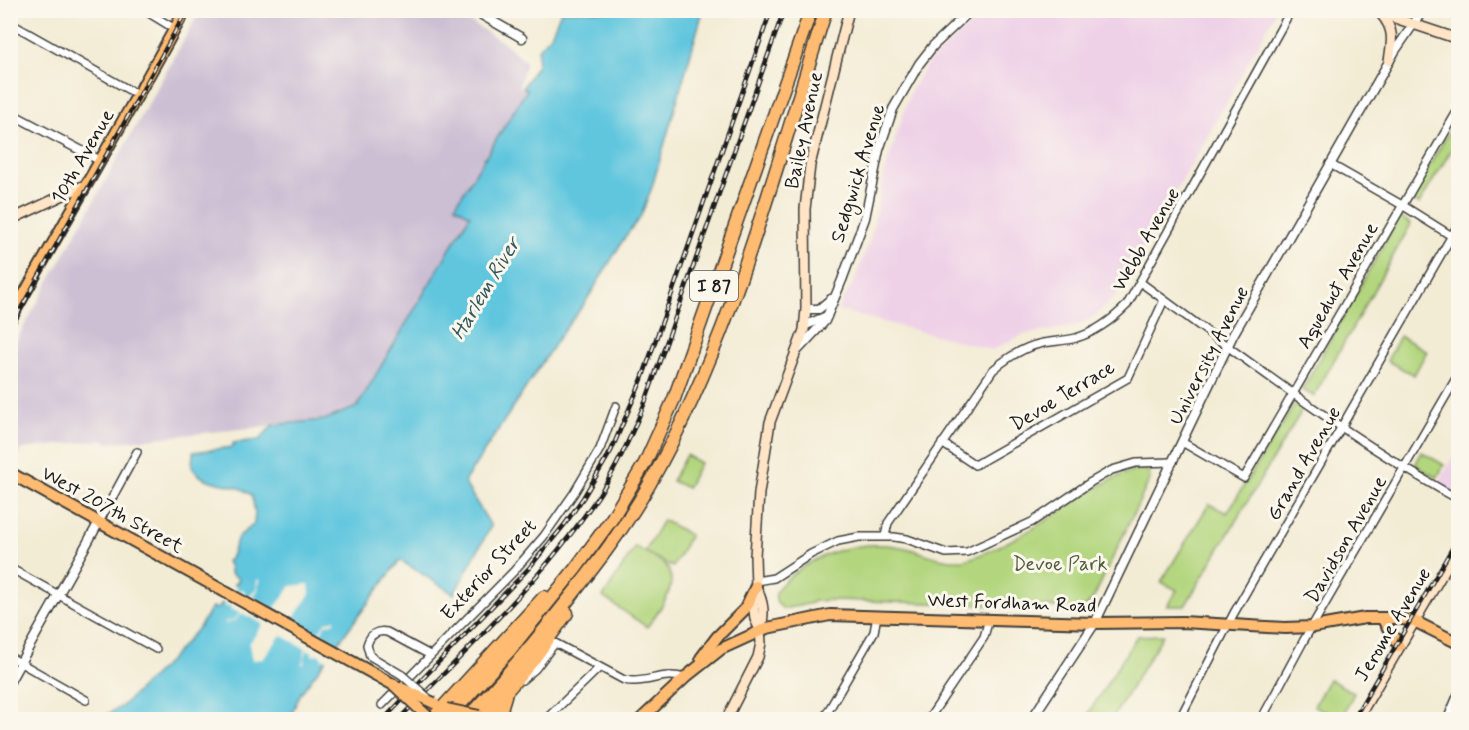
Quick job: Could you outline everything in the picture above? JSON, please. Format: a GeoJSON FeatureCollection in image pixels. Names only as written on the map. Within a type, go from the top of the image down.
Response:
{"type":"FeatureCollection","features":[{"type":"Feature","properties":{"kind":"highway","name":"I 87"},"geometry":{"type":"LineString","coordinates":[[441,709],[591,549],[634,483],[674,399],[811,10]]}},
{"type":"Feature","properties":{"kind":"highway","name":"I 87"},"geometry":{"type":"LineString","coordinates":[[465,720],[536,640],[609,546],[660,466],[719,337],[751,248],[826,10]]}},
{"type":"Feature","properties":{"kind":"highway"},"geometry":{"type":"LineString","coordinates":[[485,718],[569,610],[609,546]]}},
{"type":"Feature","properties":{"kind":"highway"},"geometry":{"type":"LineString","coordinates":[[507,720],[502,714],[501,707],[510,688]]}},
{"type":"Feature","properties":{"kind":"highway"},"geometry":{"type":"LineString","coordinates":[[430,719],[441,709]]}},
{"type":"Feature","properties":{"kind":"main road","name":"10th Avenue"},"geometry":{"type":"LineString","coordinates":[[11,317],[185,10]]}},
{"type":"Feature","properties":{"kind":"main road","name":"Bailey Avenue"},"geometry":{"type":"LineString","coordinates":[[804,328],[806,309],[805,209],[810,165],[849,10]]}},
{"type":"Feature","properties":{"kind":"main road"},"geometry":{"type":"LineString","coordinates":[[1371,10],[1458,39]]}},
{"type":"Feature","properties":{"kind":"main road"},"geometry":{"type":"LineString","coordinates":[[1381,14],[1392,31],[1389,61]]}},
{"type":"Feature","properties":{"kind":"main road"},"geometry":{"type":"LineString","coordinates":[[10,220],[87,184]]}},
{"type":"Feature","properties":{"kind":"main road","name":"Sedgwick Avenue"},"geometry":{"type":"LineString","coordinates":[[726,720],[760,653],[760,630],[764,615],[762,599],[756,584],[755,556],[759,493],[771,422],[804,328]]}},
{"type":"Feature","properties":{"kind":"main road","name":"West 207th Street"},"geometry":{"type":"LineString","coordinates":[[10,473],[394,685]]}},
{"type":"Feature","properties":{"kind":"main road","name":"Jerome Avenue"},"geometry":{"type":"LineString","coordinates":[[1357,720],[1458,547]]}},
{"type":"Feature","properties":{"kind":"main road"},"geometry":{"type":"LineString","coordinates":[[686,677],[717,637],[743,611],[756,584]]}},
{"type":"Feature","properties":{"kind":"main road","name":"West Fordham Road"},"geometry":{"type":"LineString","coordinates":[[640,720],[686,677],[721,649],[760,630],[825,615],[1095,623],[1183,622],[1285,628],[1313,627],[1358,619],[1402,618],[1414,621]]}},
{"type":"Feature","properties":{"kind":"main road"},"geometry":{"type":"LineString","coordinates":[[1382,618],[1399,646]]}},
{"type":"Feature","properties":{"kind":"main road"},"geometry":{"type":"LineString","coordinates":[[1414,621],[1458,644]]}},
{"type":"Feature","properties":{"kind":"main road"},"geometry":{"type":"LineString","coordinates":[[394,685],[441,709],[485,718]]}},
{"type":"Feature","properties":{"kind":"main road"},"geometry":{"type":"LineString","coordinates":[[394,685],[430,719]]}},
{"type":"Feature","properties":{"kind":"street"},"geometry":{"type":"LineString","coordinates":[[144,10],[175,28]]}},
{"type":"Feature","properties":{"kind":"street"},"geometry":{"type":"LineString","coordinates":[[473,10],[522,38]]}},
{"type":"Feature","properties":{"kind":"street","name":"Sedgwick Avenue"},"geometry":{"type":"LineString","coordinates":[[795,353],[825,321],[842,280],[865,218],[879,150],[893,109],[919,64],[933,46],[971,10]]}},
{"type":"Feature","properties":{"kind":"street","name":"Webb Avenue"},"geometry":{"type":"LineString","coordinates":[[885,536],[888,523],[985,380],[1002,362],[1031,346],[1074,339],[1099,328],[1122,309],[1140,282],[1291,10]]}},
{"type":"Feature","properties":{"kind":"street","name":"University Avenue"},"geometry":{"type":"LineString","coordinates":[[1031,720],[1095,623],[1228,346],[1389,61],[1423,10]]}},
{"type":"Feature","properties":{"kind":"street"},"geometry":{"type":"LineString","coordinates":[[10,23],[138,95]]}},
{"type":"Feature","properties":{"kind":"street","name":"Aqueduct Avenue"},"geometry":{"type":"LineString","coordinates":[[1182,442],[1244,478],[1458,110]]}},
{"type":"Feature","properties":{"kind":"street"},"geometry":{"type":"LineString","coordinates":[[10,113],[101,161]]}},
{"type":"Feature","properties":{"kind":"street"},"geometry":{"type":"LineString","coordinates":[[1330,164],[1455,238]]}},
{"type":"Feature","properties":{"kind":"street","name":"Grand Avenue"},"geometry":{"type":"LineString","coordinates":[[1179,720],[1228,625],[1455,238],[1458,225]]}},
{"type":"Feature","properties":{"kind":"street"},"geometry":{"type":"LineString","coordinates":[[1140,282],[1341,429],[1404,469],[1458,499]]}},
{"type":"Feature","properties":{"kind":"street"},"geometry":{"type":"LineString","coordinates":[[806,309],[819,309],[834,297]]}},
{"type":"Feature","properties":{"kind":"street","name":"Devoe Terrace"},"geometry":{"type":"LineString","coordinates":[[942,443],[975,465],[1128,378],[1164,300]]}},
{"type":"Feature","properties":{"kind":"street"},"geometry":{"type":"LineString","coordinates":[[804,328],[827,315]]}},
{"type":"Feature","properties":{"kind":"street","name":"Davidson Avenue"},"geometry":{"type":"LineString","coordinates":[[1260,720],[1458,375]]}},
{"type":"Feature","properties":{"kind":"street","name":"Exterior Street"},"geometry":{"type":"LineString","coordinates":[[382,705],[514,571],[544,536],[574,493],[600,449],[616,406]]}},
{"type":"Feature","properties":{"kind":"street"},"geometry":{"type":"LineString","coordinates":[[10,681],[136,452]]}},
{"type":"Feature","properties":{"kind":"street"},"geometry":{"type":"LineString","coordinates":[[756,584],[774,578],[811,554],[838,541],[885,536],[907,539],[946,553],[967,552],[1032,522],[1112,470],[1143,462],[1173,462]]}},
{"type":"Feature","properties":{"kind":"street"},"geometry":{"type":"LineString","coordinates":[[10,568],[156,649]]}},
{"type":"Feature","properties":{"kind":"street"},"geometry":{"type":"LineString","coordinates":[[823,720],[874,632],[877,616]]}},
{"type":"Feature","properties":{"kind":"street"},"geometry":{"type":"LineString","coordinates":[[928,720],[986,635],[989,619]]}},
{"type":"Feature","properties":{"kind":"street"},"geometry":{"type":"LineString","coordinates":[[430,655],[382,631],[375,633],[367,643],[368,653],[373,660],[410,680],[441,709]]}},
{"type":"Feature","properties":{"kind":"street"},"geometry":{"type":"LineString","coordinates":[[510,688],[535,669],[555,643],[599,668],[629,681],[668,675],[686,677]]}},
{"type":"Feature","properties":{"kind":"street"},"geometry":{"type":"LineString","coordinates":[[10,657],[86,700]]}},
{"type":"Feature","properties":{"kind":"street"},"geometry":{"type":"LineString","coordinates":[[545,720],[599,668]]}},
{"type":"Feature","properties":{"kind":"street"},"geometry":{"type":"LineString","coordinates":[[393,670],[397,676],[394,685]]}},
{"type":"Feature","properties":{"kind":"street"},"geometry":{"type":"LineString","coordinates":[[1447,720],[1458,694]]}},
{"type":"Feature","properties":{"kind":"shaded area"},"geometry":{"type":"Polygon","coordinates":[[[991,10],[1276,11],[1117,295],[1095,316],[1076,326],[1023,335],[992,350],[837,310],[854,282],[871,236],[887,164],[911,90],[928,63],[991,10]]]}},
{"type":"Feature","properties":{"kind":"shaded area"},"geometry":{"type":"Polygon","coordinates":[[[200,11],[453,11],[506,44],[526,62],[519,86],[527,90],[455,206],[470,215],[357,407],[324,420],[109,443],[104,440],[22,449],[17,459],[11,455],[11,350],[200,11]]]}},
{"type":"Feature","properties":{"kind":"shaded area"},"geometry":{"type":"Polygon","coordinates":[[[1458,449],[1458,499],[1436,487],[1458,449]]]}},
{"type":"Feature","properties":{"kind":"green space"},"geometry":{"type":"Polygon","coordinates":[[[1458,116],[1458,139],[1419,204],[1410,199],[1458,116]]]}},
{"type":"Feature","properties":{"kind":"green space"},"geometry":{"type":"Polygon","coordinates":[[[1400,216],[1411,224],[1314,396],[1302,390],[1400,216]]]}},
{"type":"Feature","properties":{"kind":"green space"},"geometry":{"type":"Polygon","coordinates":[[[1400,336],[1427,351],[1414,375],[1387,361],[1400,336]]]}},
{"type":"Feature","properties":{"kind":"green space"},"geometry":{"type":"Polygon","coordinates":[[[1296,402],[1304,407],[1185,606],[1167,606],[1177,590],[1161,582],[1209,504],[1227,513],[1296,402]]]}},
{"type":"Feature","properties":{"kind":"green space"},"geometry":{"type":"Polygon","coordinates":[[[1422,452],[1444,465],[1437,478],[1415,465],[1422,452]]]}},
{"type":"Feature","properties":{"kind":"green space"},"geometry":{"type":"Polygon","coordinates":[[[686,455],[700,463],[687,488],[672,481],[686,455]]]}},
{"type":"Feature","properties":{"kind":"green space","name":"Devoe Park"},"geometry":{"type":"Polygon","coordinates":[[[1142,469],[1149,471],[1150,479],[1094,597],[1087,606],[1082,608],[834,600],[813,601],[783,609],[777,602],[776,593],[780,586],[810,562],[826,555],[859,546],[876,545],[910,549],[949,560],[973,558],[1026,532],[1092,490],[1111,480],[1142,469]]]}},
{"type":"Feature","properties":{"kind":"green space"},"geometry":{"type":"Polygon","coordinates":[[[663,520],[690,535],[673,567],[645,552],[663,520]]]}},
{"type":"Feature","properties":{"kind":"green space"},"geometry":{"type":"Polygon","coordinates":[[[635,547],[664,564],[671,580],[667,597],[647,627],[603,597],[635,547]]]}},
{"type":"Feature","properties":{"kind":"green space"},"geometry":{"type":"Polygon","coordinates":[[[1163,635],[1112,719],[1085,719],[1137,636],[1163,635]]]}},
{"type":"Feature","properties":{"kind":"green space"},"geometry":{"type":"Polygon","coordinates":[[[1329,679],[1354,693],[1341,719],[1314,706],[1329,679]]]}},
{"type":"Feature","properties":{"kind":"water","name":"Harlem River"},"geometry":{"type":"Polygon","coordinates":[[[561,11],[703,11],[652,187],[641,216],[464,482],[491,526],[454,594],[400,560],[301,693],[289,719],[97,720],[121,707],[167,663],[200,626],[212,607],[218,609],[239,579],[230,573],[227,561],[230,559],[238,537],[254,524],[252,496],[237,487],[212,481],[198,474],[192,467],[193,452],[233,447],[233,443],[259,440],[273,425],[324,420],[357,407],[470,215],[455,206],[527,90],[523,87],[537,65],[538,49],[551,35],[561,11]]]}},
{"type":"Feature","properties":{"kind":"pier"},"geometry":{"type":"Polygon","coordinates":[[[259,579],[258,590],[253,597],[274,609],[291,586],[309,584],[310,594],[292,620],[317,634],[325,623],[335,619],[335,622],[325,625],[321,633],[327,637],[326,639],[339,646],[329,660],[317,654],[315,656],[308,650],[302,665],[306,649],[281,635],[263,659],[252,660],[249,644],[263,624],[241,613],[236,620],[225,624],[226,621],[235,619],[240,613],[230,609],[231,606],[226,606],[220,600],[233,585],[250,596],[256,589],[259,579]]]}},
{"type":"Feature","properties":{"kind":"railway"},"geometry":{"type":"LineString","coordinates":[[10,328],[187,10]]}},
{"type":"Feature","properties":{"kind":"railway"},"geometry":{"type":"LineString","coordinates":[[383,720],[529,568],[565,524],[611,451],[642,379],[771,10]]}},
{"type":"Feature","properties":{"kind":"railway"},"geometry":{"type":"LineString","coordinates":[[398,720],[499,617],[548,563],[592,505],[615,467],[646,400],[784,10]]}},
{"type":"Feature","properties":{"kind":"railway"},"geometry":{"type":"LineString","coordinates":[[1353,720],[1458,538]]}}]}
